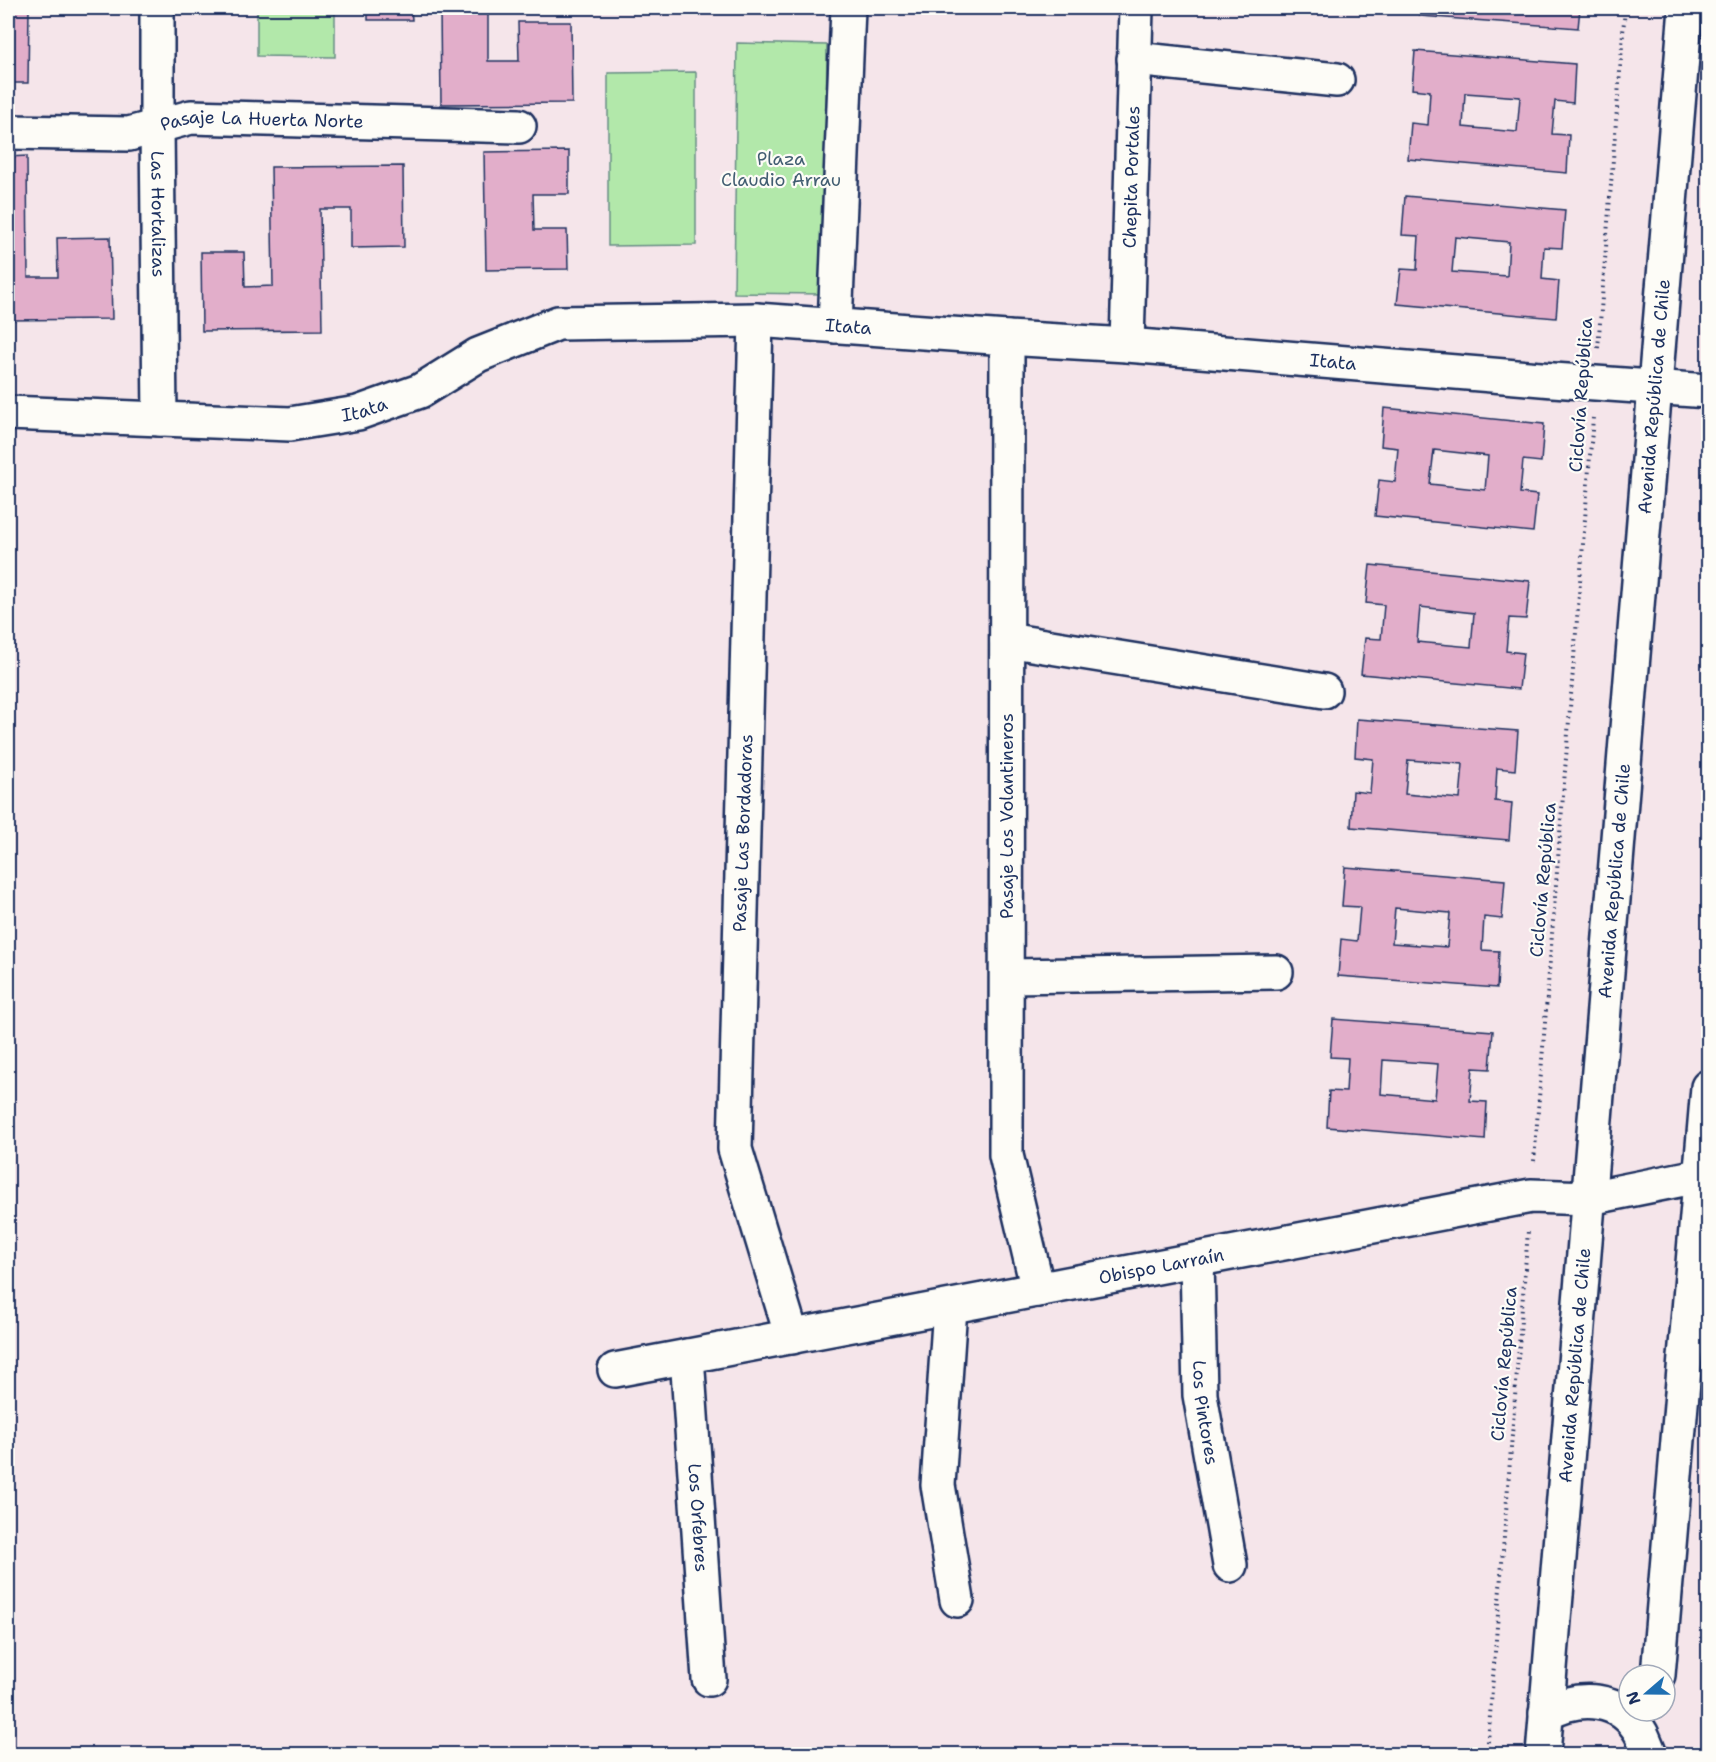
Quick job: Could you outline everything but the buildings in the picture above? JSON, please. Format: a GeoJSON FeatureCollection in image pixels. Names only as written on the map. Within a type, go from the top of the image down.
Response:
{"type":"FeatureCollection","features":[{"type":"Feature","properties":{"kind":"street","name":"Las Hortalizas"},"geometry":{"type":"LineString","coordinates":[[157,8],[160,419]]}},
{"type":"Feature","properties":{"kind":"street"},"geometry":{"type":"LineString","coordinates":[[835,326],[848,8]]}},
{"type":"Feature","properties":{"kind":"street","name":"Chepita Portales"},"geometry":{"type":"LineString","coordinates":[[1126,345],[1136,8]]}},
{"type":"Feature","properties":{"kind":"street","name":"Avenida República de Chile"},"geometry":{"type":"LineString","coordinates":[[1543,1755],[1686,8]]}},
{"type":"Feature","properties":{"kind":"street"},"geometry":{"type":"LineString","coordinates":[[1134,59],[1337,80]]}},
{"type":"Feature","properties":{"kind":"street","name":"Pasaje La Huerta Norte"},"geometry":{"type":"LineString","coordinates":[[8,132],[129,135],[191,117],[519,126]]}},
{"type":"Feature","properties":{"kind":"street","name":"Itata"},"geometry":{"type":"LineString","coordinates":[[8,413],[290,424],[358,414],[420,391],[478,355],[558,323],[756,320],[1126,345],[1708,392]]}},
{"type":"Feature","properties":{"kind":"street","name":"Pasaje Las Bordadoras"},"geometry":{"type":"LineString","coordinates":[[756,320],[735,1149],[792,1337]]}},
{"type":"Feature","properties":{"kind":"street","name":"Pasaje Los Volantineros"},"geometry":{"type":"LineString","coordinates":[[1007,338],[1006,1155],[1038,1290]]}},
{"type":"Feature","properties":{"kind":"street"},"geometry":{"type":"LineString","coordinates":[[1007,640],[1324,691]]}},
{"type":"Feature","properties":{"kind":"street"},"geometry":{"type":"LineString","coordinates":[[1007,976],[1276,972]]}},
{"type":"Feature","properties":{"kind":"street"},"geometry":{"type":"LineString","coordinates":[[1659,1663],[1705,1175],[1708,1087]]}},
{"type":"Feature","properties":{"kind":"street","name":"Obispo Larraín"},"geometry":{"type":"LineString","coordinates":[[615,1370],[1531,1196],[1589,1198],[1705,1175]]}},
{"type":"Feature","properties":{"kind":"street","name":"Los Pintores"},"geometry":{"type":"LineString","coordinates":[[1197,1260],[1200,1395],[1230,1564]]}},
{"type":"Feature","properties":{"kind":"street"},"geometry":{"type":"LineString","coordinates":[[950,1307],[938,1485],[957,1600]]}},
{"type":"Feature","properties":{"kind":"street","name":"Los Orfebres"},"geometry":{"type":"LineString","coordinates":[[687,1356],[709,1678]]}},
{"type":"Feature","properties":{"kind":"street"},"geometry":{"type":"LineString","coordinates":[[1546,1713],[1576,1701],[1592,1701],[1608,1705],[1632,1721],[1640,1732],[1650,1755]]}},
{"type":"Feature","properties":{"kind":"street"},"geometry":{"type":"LineString","coordinates":[[1650,1755],[1654,1723]]}},
{"type":"Feature","properties":{"kind":"path","name":"Ciclovía República"},"geometry":{"type":"LineString","coordinates":[[1486,1755],[1625,8]]}},
{"type":"Feature","properties":{"kind":"green space"},"geometry":{"type":"Polygon","coordinates":[[[257,8],[335,8],[335,57],[257,56],[257,8]]]}},
{"type":"Feature","properties":{"kind":"green space","name":"Plaza Claudio Arrau"},"geometry":{"type":"Polygon","coordinates":[[[737,43],[827,45],[824,294],[734,293],[737,43]]]}},
{"type":"Feature","properties":{"kind":"green space"},"geometry":{"type":"Polygon","coordinates":[[[696,72],[696,245],[608,246],[608,73],[696,72]]]}}]}
